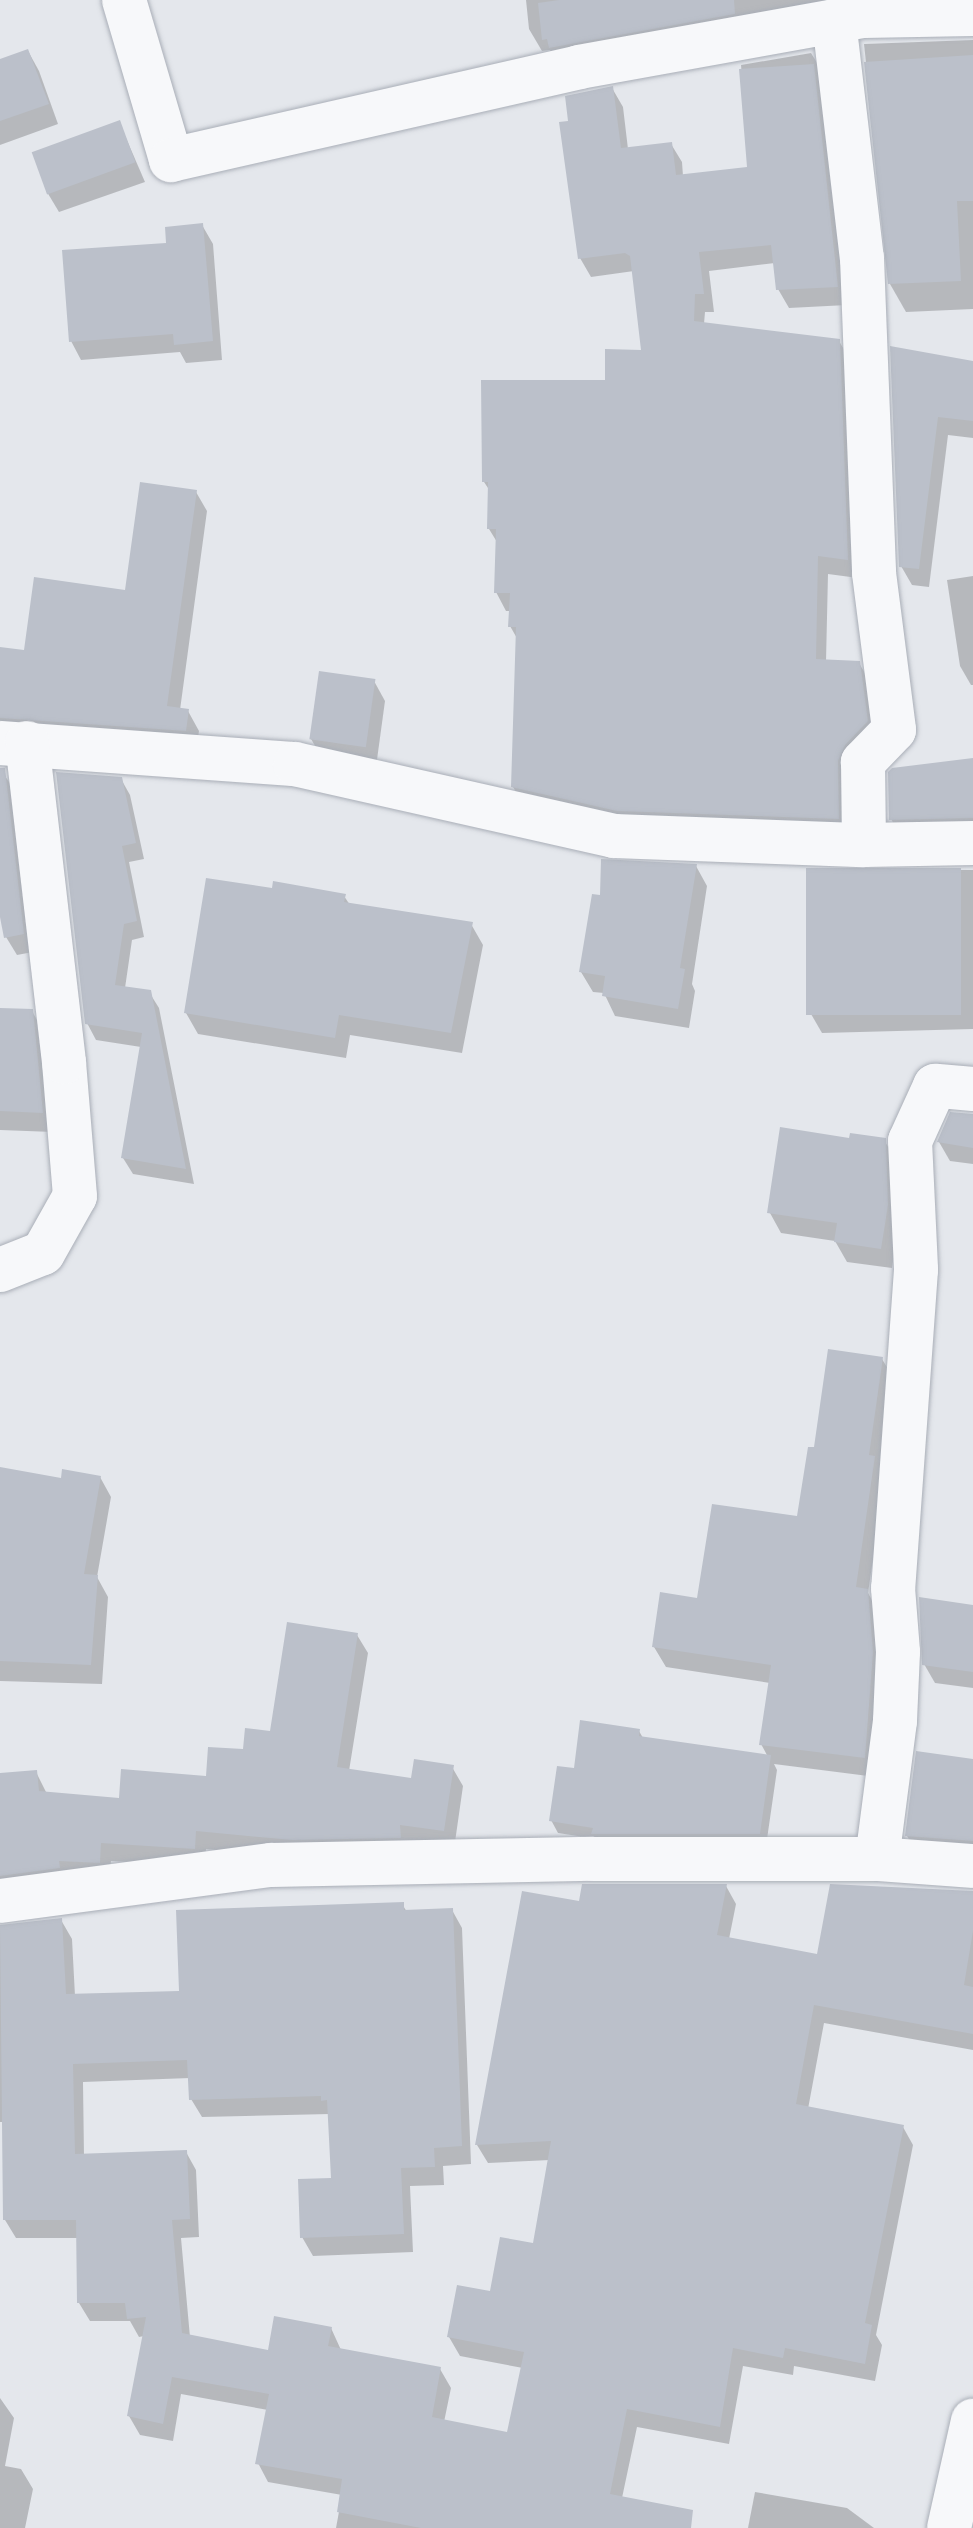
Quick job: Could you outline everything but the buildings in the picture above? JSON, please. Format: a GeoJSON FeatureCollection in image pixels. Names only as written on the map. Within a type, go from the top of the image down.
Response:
{"type":"FeatureCollection","features":[{"type":"Feature","properties":{"kind":"street"},"geometry":{"type":"LineString","coordinates":[[124,0],[171,160],[579,67],[863,16],[973,14]]}},
{"type":"Feature","properties":{"kind":"street"},"geometry":{"type":"LineString","coordinates":[[834,21],[862,258],[874,573],[894,730],[863,762],[864,845]]}},
{"type":"Feature","properties":{"kind":"street"},"geometry":{"type":"LineString","coordinates":[[0,1270],[43,1253],[75,1196],[64,1062],[14,743],[295,764],[614,836],[864,845],[973,843]]}},
{"type":"Feature","properties":{"kind":"street"},"geometry":{"type":"LineString","coordinates":[[877,1859],[895,1721],[898,1652],[893,1588],[916,1270],[910,1141],[935,1086],[973,1089]]}},
{"type":"Feature","properties":{"kind":"street"},"geometry":{"type":"LineString","coordinates":[[0,1901],[271,1865],[593,1859],[877,1859],[973,1866]]}},
{"type":"Feature","properties":{"kind":"street"},"geometry":{"type":"LineString","coordinates":[[949,2528],[973,2421]]}}]}
